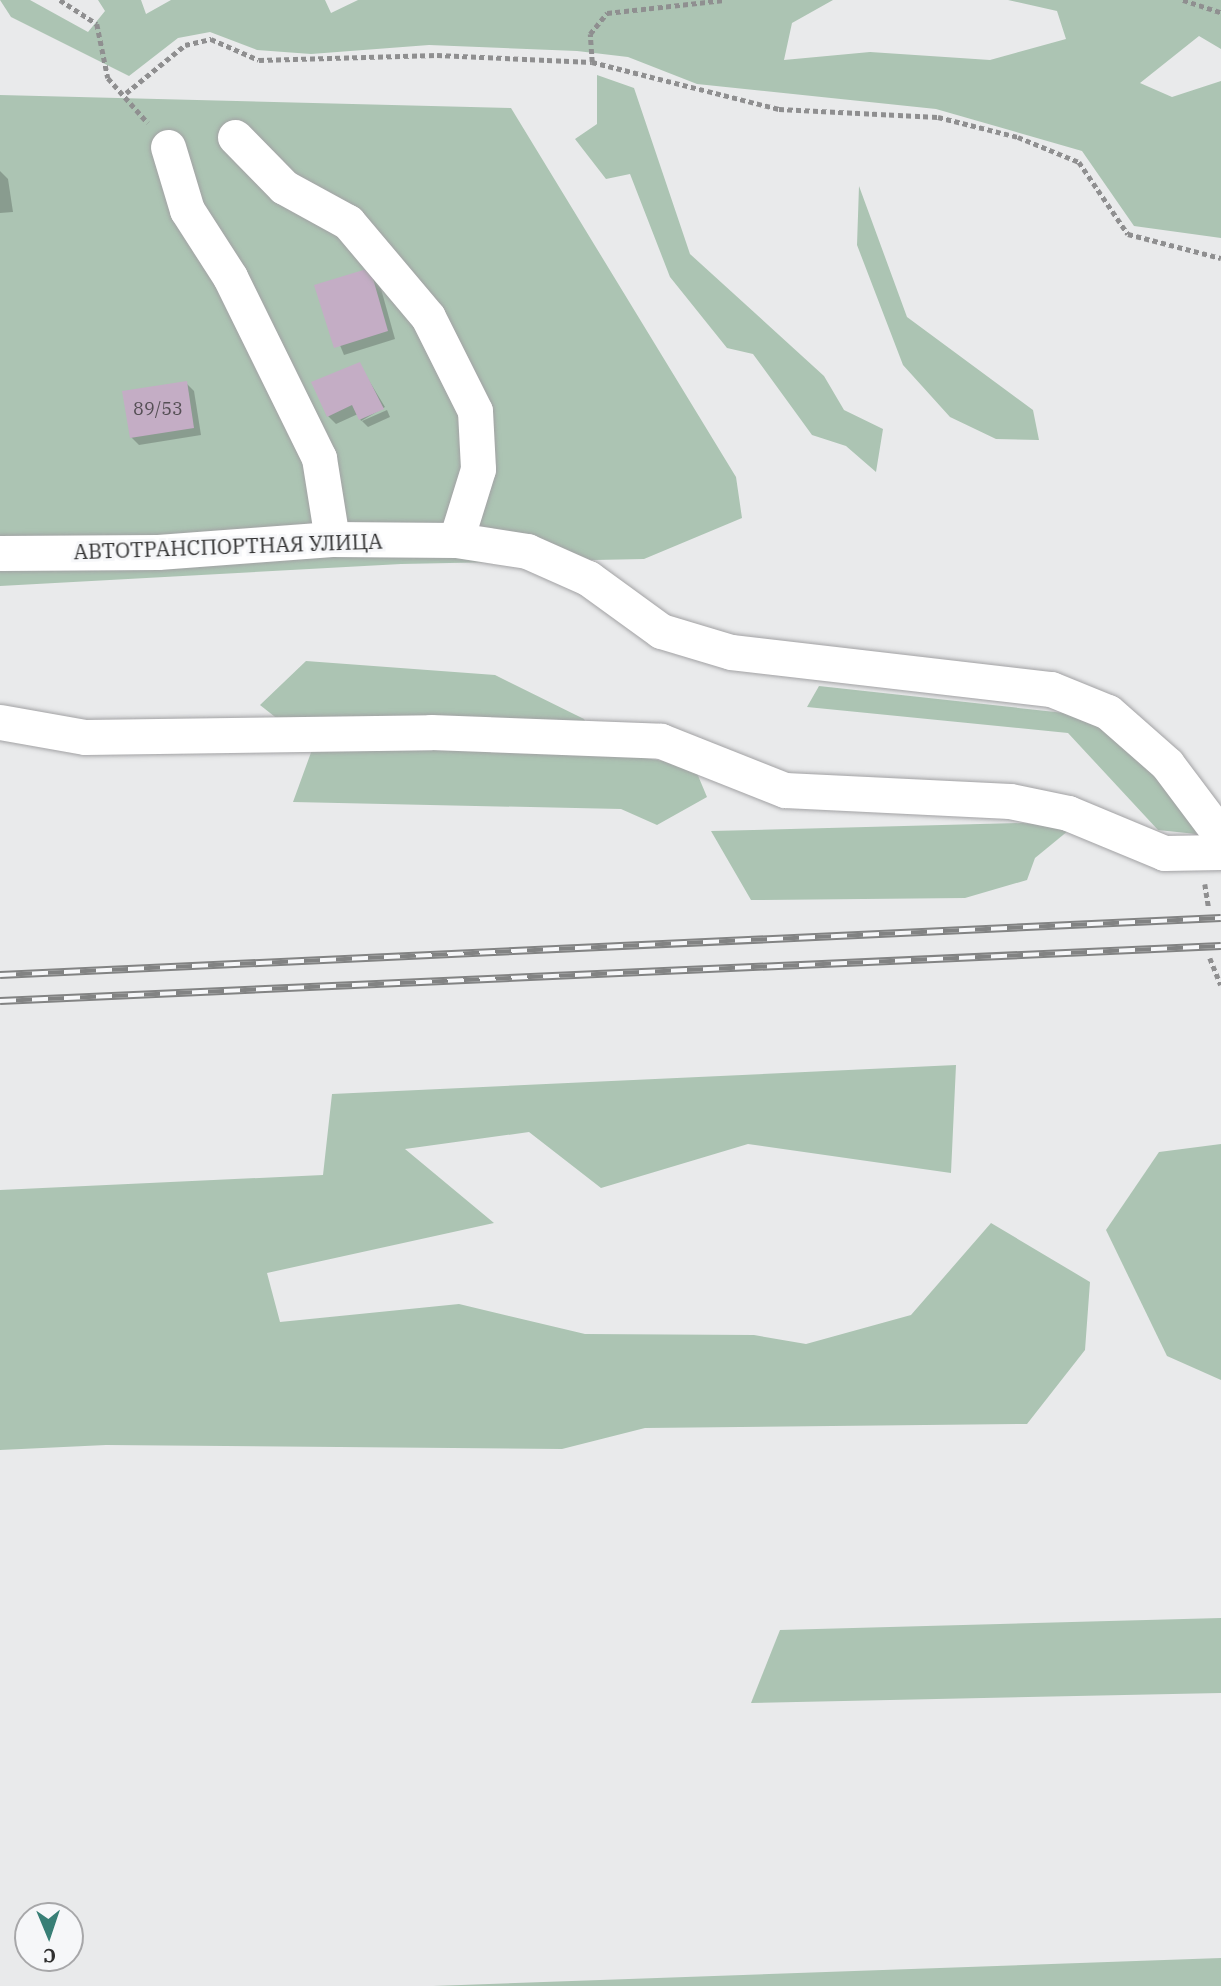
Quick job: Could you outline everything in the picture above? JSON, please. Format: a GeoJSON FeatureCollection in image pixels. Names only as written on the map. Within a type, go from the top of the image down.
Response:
{"type":"FeatureCollection","features":[{"type":"Feature","properties":{"kind":"street"},"geometry":{"type":"LineString","coordinates":[[235,137],[284,187],[348,222],[428,317],[475,411],[478,469],[456,540]]}},
{"type":"Feature","properties":{"kind":"street"},"geometry":{"type":"LineString","coordinates":[[168,146],[187,210],[230,277],[319,458],[332,540]]}},
{"type":"Feature","properties":{"kind":"street","name":"АВТОТРАНСПОРТНАЯ УЛИЦА"},"geometry":{"type":"LineString","coordinates":[[0,553],[158,552],[332,540],[456,540],[527,551],[589,578],[662,631],[730,652],[1051,689],[1108,712],[1167,764],[1221,836]]}},
{"type":"Feature","properties":{"kind":"street"},"geometry":{"type":"LineString","coordinates":[[0,722],[85,737],[430,732],[661,741],[785,790],[1010,801],[1068,813],[1164,853],[1221,852]]}},
{"type":"Feature","properties":{"kind":"path"},"geometry":{"type":"LineString","coordinates":[[60,0],[97,24],[108,78],[126,93],[168,146]]}},
{"type":"Feature","properties":{"kind":"path"},"geometry":{"type":"LineString","coordinates":[[592,62],[590,34],[607,13],[724,0]]}},
{"type":"Feature","properties":{"kind":"path"},"geometry":{"type":"LineString","coordinates":[[1183,0],[1221,12]]}},
{"type":"Feature","properties":{"kind":"path"},"geometry":{"type":"LineString","coordinates":[[126,93],[185,45],[211,39],[259,60],[437,55],[592,62],[779,109],[938,117],[1018,137],[1079,162],[1128,234],[1221,258]]}},
{"type":"Feature","properties":{"kind":"path"},"geometry":{"type":"LineString","coordinates":[[1210,958],[1221,985]]}},
{"type":"Feature","properties":{"kind":"green space"},"geometry":{"type":"Polygon","coordinates":[[[0,0],[30,0],[88,32],[105,11],[98,0],[141,0],[146,14],[171,0],[325,0],[331,13],[358,0],[833,0],[792,23],[784,60],[870,52],[990,60],[1066,39],[1057,11],[1008,0],[1221,0],[1221,49],[1199,36],[1140,83],[1172,97],[1221,81],[1221,238],[1134,226],[1082,151],[936,109],[697,84],[628,57],[577,51],[429,45],[311,54],[257,50],[210,32],[178,38],[129,76],[11,17],[0,0]]]}},
{"type":"Feature","properties":{"kind":"green space"},"geometry":{"type":"Polygon","coordinates":[[[597,75],[634,88],[690,254],[824,376],[844,410],[883,429],[876,472],[846,446],[812,435],[753,354],[727,348],[670,277],[630,174],[606,179],[575,139],[597,124],[597,75]]]}},
{"type":"Feature","properties":{"kind":"green space"},"geometry":{"type":"Polygon","coordinates":[[[0,95],[511,108],[736,477],[742,518],[644,559],[401,564],[0,586],[0,95]]]}},
{"type":"Feature","properties":{"kind":"green space"},"geometry":{"type":"Polygon","coordinates":[[[859,186],[907,317],[1033,410],[1039,440],[996,439],[950,417],[903,365],[857,245],[859,186]]]}},
{"type":"Feature","properties":{"kind":"green space"},"geometry":{"type":"Polygon","coordinates":[[[306,661],[495,675],[584,719],[602,751],[694,766],[707,797],[657,825],[621,809],[293,802],[313,747],[260,705],[306,661]]]}},
{"type":"Feature","properties":{"kind":"green space"},"geometry":{"type":"Polygon","coordinates":[[[819,686],[1092,716],[1193,813],[1196,834],[1158,830],[1068,733],[807,707],[819,686]]]}},
{"type":"Feature","properties":{"kind":"green space"},"geometry":{"type":"Polygon","coordinates":[[[1021,823],[1074,826],[1035,858],[1027,880],[965,898],[751,900],[711,831],[1021,823]]]}},
{"type":"Feature","properties":{"kind":"green space"},"geometry":{"type":"Polygon","coordinates":[[[956,1065],[951,1173],[748,1144],[601,1188],[529,1132],[405,1149],[494,1223],[267,1273],[280,1322],[459,1304],[585,1334],[754,1335],[806,1344],[911,1315],[991,1223],[1090,1282],[1085,1350],[1027,1424],[645,1428],[562,1449],[106,1445],[0,1450],[0,1190],[323,1175],[332,1094],[956,1065]]]}},
{"type":"Feature","properties":{"kind":"green space"},"geometry":{"type":"Polygon","coordinates":[[[1221,1144],[1221,1380],[1167,1356],[1106,1230],[1159,1152],[1221,1144]]]}},
{"type":"Feature","properties":{"kind":"green space"},"geometry":{"type":"Polygon","coordinates":[[[1221,1618],[1221,1693],[751,1703],[780,1630],[1221,1618]]]}},
{"type":"Feature","properties":{"kind":"green space"},"geometry":{"type":"Polygon","coordinates":[[[1221,1958],[1221,1986],[433,1986],[1221,1958]]]}},
{"type":"Feature","properties":{"kind":"building"},"geometry":{"type":"Polygon","coordinates":[[[370,268],[388,331],[334,348],[314,285],[370,268]]]}},
{"type":"Feature","properties":{"kind":"building"},"geometry":{"type":"Polygon","coordinates":[[[360,362],[384,409],[359,420],[352,405],[327,417],[311,382],[360,362]]]}},
{"type":"Feature","properties":{"kind":"building"},"geometry":{"type":"Polygon","coordinates":[[[187,381],[194,428],[130,438],[122,391],[187,381]]]}},
{"type":"Feature","properties":{"kind":"railway"},"geometry":{"type":"LineString","coordinates":[[0,975],[1221,918]]}},
{"type":"Feature","properties":{"kind":"railway"},"geometry":{"type":"LineString","coordinates":[[0,1001],[1221,946]]}}]}
